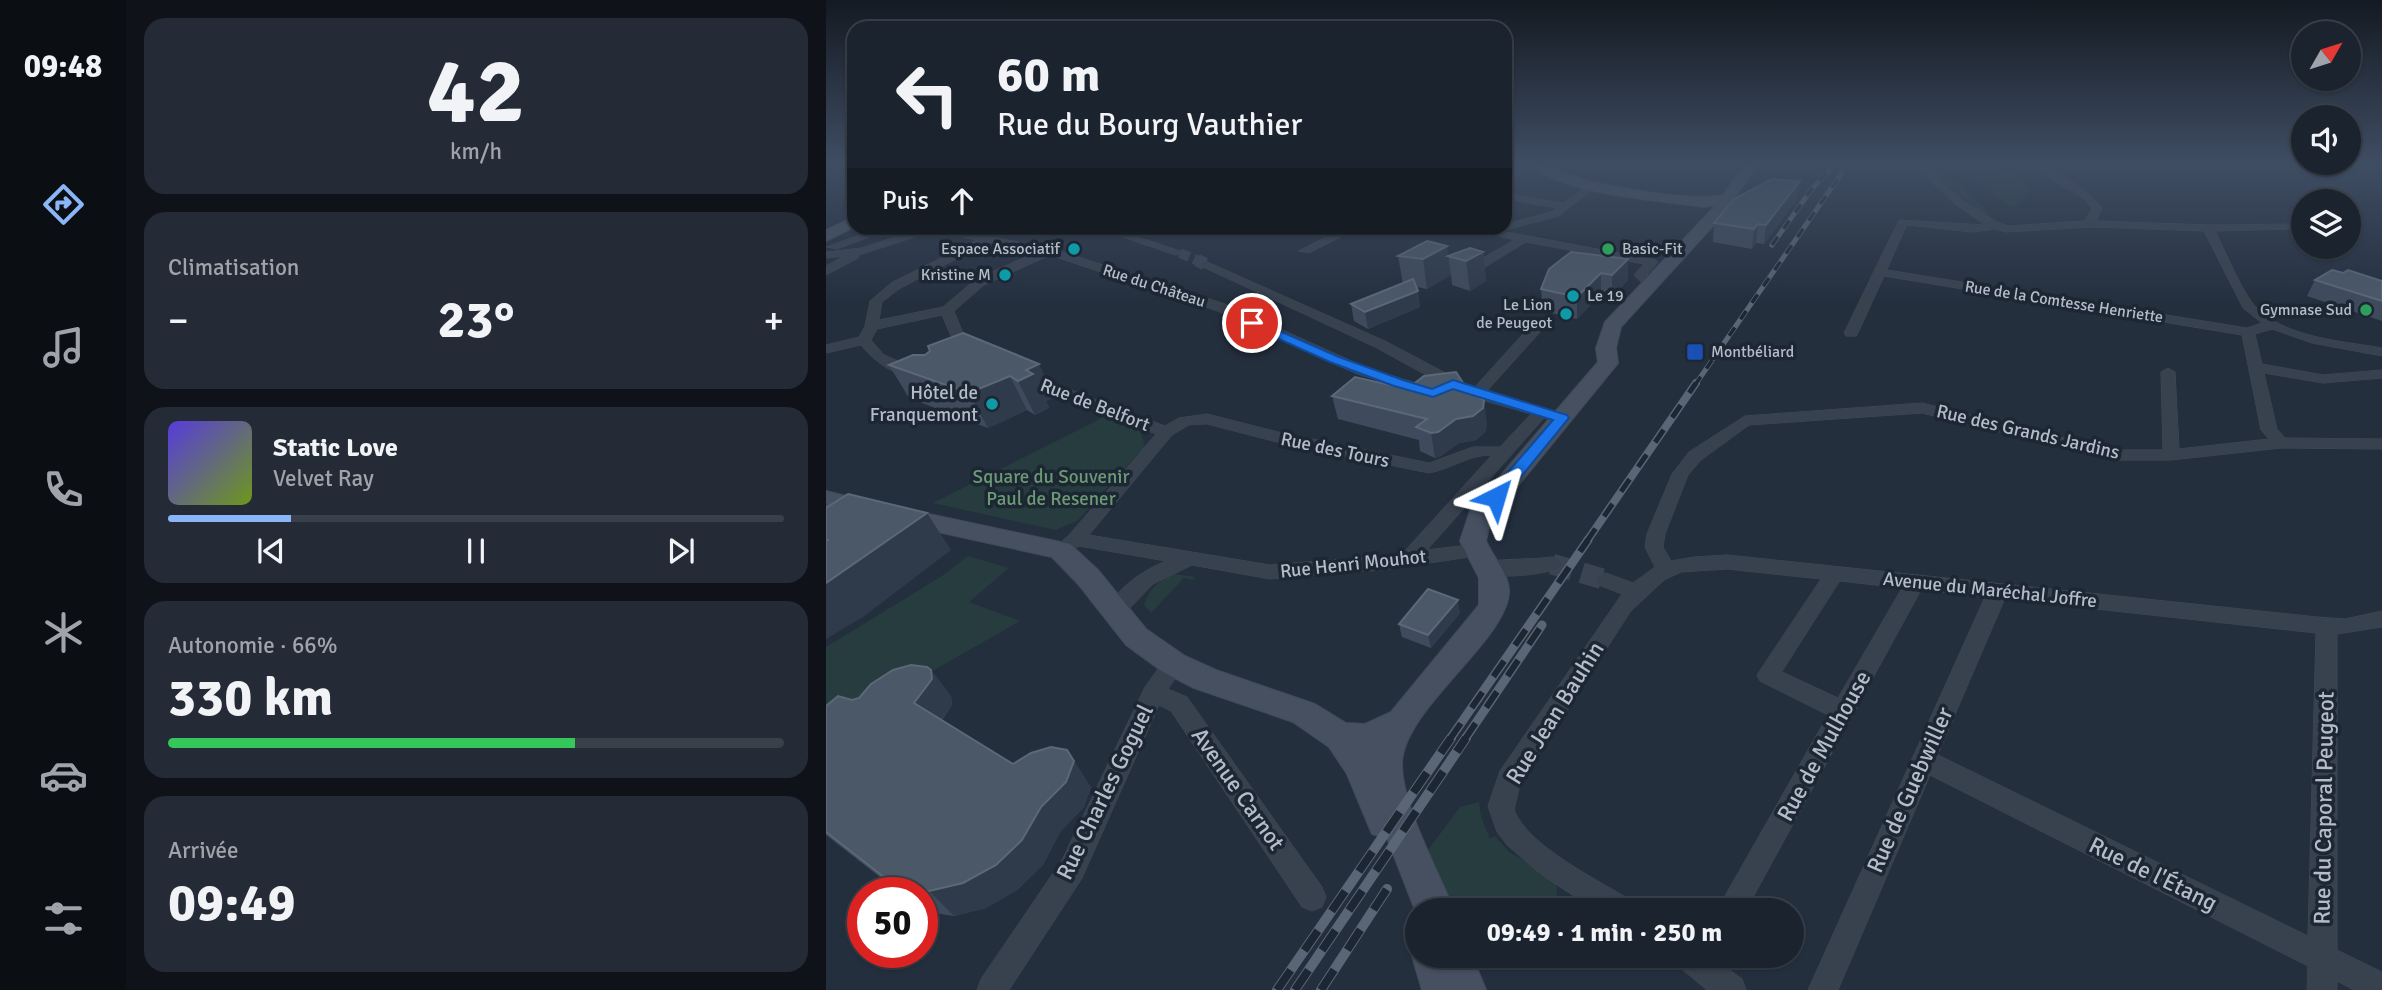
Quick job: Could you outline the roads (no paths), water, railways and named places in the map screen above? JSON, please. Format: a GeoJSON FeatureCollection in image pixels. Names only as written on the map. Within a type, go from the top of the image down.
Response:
{"type":"FeatureCollection","features":[{"type":"Feature","properties":{"kind":"main road"},"geometry":{"type":"LineString","coordinates":[[1429,898],[1390,793],[1385,763],[1387,748],[1402,722],[1493,608],[1496,587],[1473,541],[1479,517],[1552,415],[1608,363],[1612,326],[1650,284],[1708,210]]}},
{"type":"Feature","properties":{"kind":"main road"},"geometry":{"type":"LineString","coordinates":[[826,236],[847,225]]}},
{"type":"Feature","properties":{"kind":"main road"},"geometry":{"type":"LineString","coordinates":[[826,499],[845,506],[1069,545],[1136,637],[1174,664],[1205,679],[1304,713],[1341,737],[1361,766],[1378,803],[1413,898]]}},
{"type":"Feature","properties":{"kind":"main road"},"geometry":{"type":"LineString","coordinates":[[1341,737],[1368,738],[1402,722]]}},
{"type":"Feature","properties":{"kind":"main road"},"geometry":{"type":"LineString","coordinates":[[1436,968],[1444,990]]}},
{"type":"Feature","properties":{"kind":"main road"},"geometry":{"type":"LineString","coordinates":[[1457,968],[1465,990]]}},
{"type":"Feature","properties":{"kind":"street"},"geometry":{"type":"LineString","coordinates":[[1512,225],[1555,214],[1560,210]]}},
{"type":"Feature","properties":{"kind":"street"},"geometry":{"type":"LineString","coordinates":[[1969,210],[1993,226]]}},
{"type":"Feature","properties":{"kind":"street"},"geometry":{"type":"LineString","coordinates":[[2094,224],[2090,222],[2096,210]]}},
{"type":"Feature","properties":{"kind":"street"},"geometry":{"type":"LineString","coordinates":[[1851,333],[1903,222],[1917,220],[1963,228],[1993,226],[2017,229],[2094,224],[2208,228],[2291,226]]}},
{"type":"Feature","properties":{"kind":"street"},"geometry":{"type":"LineString","coordinates":[[2208,228],[2249,309],[2271,325],[2321,341],[2382,352]]}},
{"type":"Feature","properties":{"kind":"street"},"geometry":{"type":"LineString","coordinates":[[826,252],[871,235]]}},
{"type":"Feature","properties":{"kind":"street"},"geometry":{"type":"LineString","coordinates":[[826,271],[863,251],[911,235]]}},
{"type":"Feature","properties":{"kind":"street","name":"Rue du Château"},"geometry":{"type":"LineString","coordinates":[[972,235],[1049,251],[1220,307],[1335,360],[1399,383],[1433,393],[1453,384]]}},
{"type":"Feature","properties":{"kind":"street"},"geometry":{"type":"LineString","coordinates":[[1124,235],[1180,253]]}},
{"type":"Feature","properties":{"kind":"street"},"geometry":{"type":"LineString","coordinates":[[1305,251],[1338,235]]}},
{"type":"Feature","properties":{"kind":"street"},"geometry":{"type":"LineString","coordinates":[[1501,235],[1651,262],[1640,275],[1650,284]]}},
{"type":"Feature","properties":{"kind":"street"},"geometry":{"type":"LineString","coordinates":[[826,349],[864,340],[872,326],[876,301],[895,286],[989,238]]}},
{"type":"Feature","properties":{"kind":"street"},"geometry":{"type":"LineString","coordinates":[[1463,275],[1523,239]]}},
{"type":"Feature","properties":{"kind":"street"},"geometry":{"type":"LineString","coordinates":[[826,252],[863,251]]}},
{"type":"Feature","properties":{"kind":"street"},"geometry":{"type":"LineString","coordinates":[[872,326],[947,310],[980,282],[1049,251]]}},
{"type":"Feature","properties":{"kind":"street"},"geometry":{"type":"LineString","coordinates":[[1205,264],[1380,344],[1453,384],[1476,394],[1552,415]]}},
{"type":"Feature","properties":{"kind":"street","name":"Rue de la Comtesse Henriette"},"geometry":{"type":"LineString","coordinates":[[1880,272],[2248,332]]}},
{"type":"Feature","properties":{"kind":"street"},"geometry":{"type":"LineString","coordinates":[[947,310],[956,333],[979,356],[990,361]]}},
{"type":"Feature","properties":{"kind":"street"},"geometry":{"type":"LineString","coordinates":[[2271,325],[2248,332],[2269,430],[2281,443]]}},
{"type":"Feature","properties":{"kind":"street"},"geometry":{"type":"LineString","coordinates":[[1476,394],[1535,329]]}},
{"type":"Feature","properties":{"kind":"street"},"geometry":{"type":"LineString","coordinates":[[864,340],[878,358],[926,377]]}},
{"type":"Feature","properties":{"kind":"street"},"geometry":{"type":"LineString","coordinates":[[2257,367],[2323,379],[2382,374]]}},
{"type":"Feature","properties":{"kind":"street"},"geometry":{"type":"LineString","coordinates":[[2168,372],[2171,455]]}},
{"type":"Feature","properties":{"kind":"street","name":"Rue de Belfort"},"geometry":{"type":"LineString","coordinates":[[1015,374],[1166,432],[1069,545]]}},
{"type":"Feature","properties":{"kind":"street","name":"Rue des Grands Jardins"},"geometry":{"type":"LineString","coordinates":[[1666,569],[1654,547],[1656,534],[1680,474],[1695,456],[1745,421],[1922,408],[2114,455],[2171,455],[2281,443],[2382,444]]}},
{"type":"Feature","properties":{"kind":"street"},"geometry":{"type":"LineString","coordinates":[[1408,559],[1504,453],[1552,415]]}},
{"type":"Feature","properties":{"kind":"street","name":"Rue des Tours"},"geometry":{"type":"LineString","coordinates":[[1166,432],[1185,421],[1207,419],[1277,438],[1416,467],[1441,467],[1481,448],[1504,453]]}},
{"type":"Feature","properties":{"kind":"street","name":"Rue Henri Mouhot"},"geometry":{"type":"LineString","coordinates":[[1069,545],[1270,572],[1408,559],[1483,559]]}},
{"type":"Feature","properties":{"kind":"street"},"geometry":{"type":"LineString","coordinates":[[1116,610],[1142,580],[1161,569],[1188,559]]}},
{"type":"Feature","properties":{"kind":"street"},"geometry":{"type":"LineString","coordinates":[[1483,559],[1525,568],[1552,564]]}},
{"type":"Feature","properties":{"kind":"street","name":"Avenue du Maréchal Joffre"},"geometry":{"type":"LineString","coordinates":[[1635,591],[1666,569],[1691,562],[1727,562],[2327,626],[2382,620]]}},
{"type":"Feature","properties":{"kind":"street"},"geometry":{"type":"LineString","coordinates":[[1835,573],[1768,675],[1844,712]]}},
{"type":"Feature","properties":{"kind":"street"},"geometry":{"type":"LineString","coordinates":[[1606,580],[1635,591]]}},
{"type":"Feature","properties":{"kind":"street","name":"Rue de Mulhouse"},"geometry":{"type":"LineString","coordinates":[[1738,898],[1915,582]]}},
{"type":"Feature","properties":{"kind":"street","name":"Rue Jean Bauhin"},"geometry":{"type":"LineString","coordinates":[[1602,898],[1517,841],[1504,822],[1500,807],[1509,779],[1635,591]]}},
{"type":"Feature","properties":{"kind":"street","name":"Rue de Guebwiller"},"geometry":{"type":"LineString","coordinates":[[1823,990],[1998,591]]}},
{"type":"Feature","properties":{"kind":"street","name":"Rue du Caporal Peugeot"},"geometry":{"type":"LineString","coordinates":[[2322,990],[2327,626]]}},
{"type":"Feature","properties":{"kind":"street","name":"Rue Charles Goguel"},"geometry":{"type":"LineString","coordinates":[[992,990],[1072,869],[1153,693],[1174,664]]}},
{"type":"Feature","properties":{"kind":"street","name":"Avenue Carnot"},"geometry":{"type":"LineString","coordinates":[[1153,693],[1179,704],[1311,897]]}},
{"type":"Feature","properties":{"kind":"street","name":"Rue de l'Étang"},"geometry":{"type":"LineString","coordinates":[[1924,760],[2382,988]]}},
{"type":"Feature","properties":{"kind":"street"},"geometry":{"type":"LineString","coordinates":[[1708,968],[1731,990]]}},
{"type":"Feature","properties":{"kind":"tunnel"},"geometry":{"type":"LineString","coordinates":[[1180,253],[1201,262]]}},
{"type":"Feature","properties":{"kind":"tunnel"},"geometry":{"type":"LineString","coordinates":[[1197,260],[1201,262]]}},
{"type":"Feature","properties":{"kind":"tunnel"},"geometry":{"type":"LineString","coordinates":[[1201,262],[1205,264]]}},
{"type":"Feature","properties":{"kind":"tunnel"},"geometry":{"type":"LineString","coordinates":[[1552,564],[1606,580]]}},
{"type":"Feature","properties":{"kind":"railway"},"geometry":{"type":"LineString","coordinates":[[1772,245],[1797,210]]}},
{"type":"Feature","properties":{"kind":"railway"},"geometry":{"type":"LineString","coordinates":[[1695,385],[1816,210]]}},
{"type":"Feature","properties":{"kind":"railway"},"geometry":{"type":"LineString","coordinates":[[1587,541],[1696,383]]}},
{"type":"Feature","properties":{"kind":"railway"},"geometry":{"type":"LineString","coordinates":[[1450,739],[1588,540]]}},
{"type":"Feature","properties":{"kind":"railway"},"geometry":{"type":"LineString","coordinates":[[1465,739],[1542,625]]}},
{"type":"Feature","properties":{"kind":"railway"},"geometry":{"type":"LineString","coordinates":[[1277,990],[1451,738]]}},
{"type":"Feature","properties":{"kind":"railway"},"geometry":{"type":"LineString","coordinates":[[1295,990],[1466,738]]}},
{"type":"Feature","properties":{"kind":"railway"},"geometry":{"type":"LineString","coordinates":[[1321,990],[1387,889]]}},
{"type":"Feature","properties":{"kind":"place","name":"Espace Associatif"},"geometry":{"type":"Point","coordinates":[1074,249]}},
{"type":"Feature","properties":{"kind":"place","name":"Basic-Fit"},"geometry":{"type":"Point","coordinates":[1608,249]}},
{"type":"Feature","properties":{"kind":"place","name":"Kristine M"},"geometry":{"type":"Point","coordinates":[1005,275]}},
{"type":"Feature","properties":{"kind":"place","name":"Le 19"},"geometry":{"type":"Point","coordinates":[1573,296]}},
{"type":"Feature","properties":{"kind":"place","name":"Gymnase Sud"},"geometry":{"type":"Point","coordinates":[2366,310]}},
{"type":"Feature","properties":{"kind":"place","name":"Le Lion de Peugeot"},"geometry":{"type":"Point","coordinates":[1566,314]}},
{"type":"Feature","properties":{"kind":"place","name":"Montbéliard"},"geometry":{"type":"Point","coordinates":[1695,352]}},
{"type":"Feature","properties":{"kind":"place","name":"Hôtel de Franquemont"},"geometry":{"type":"Point","coordinates":[992,404]}},
{"type":"Feature","properties":{"kind":"park label","name":"Square du Souvenir Paul de Resener"},"geometry":{"type":"Point","coordinates":[1051,488]}}]}
